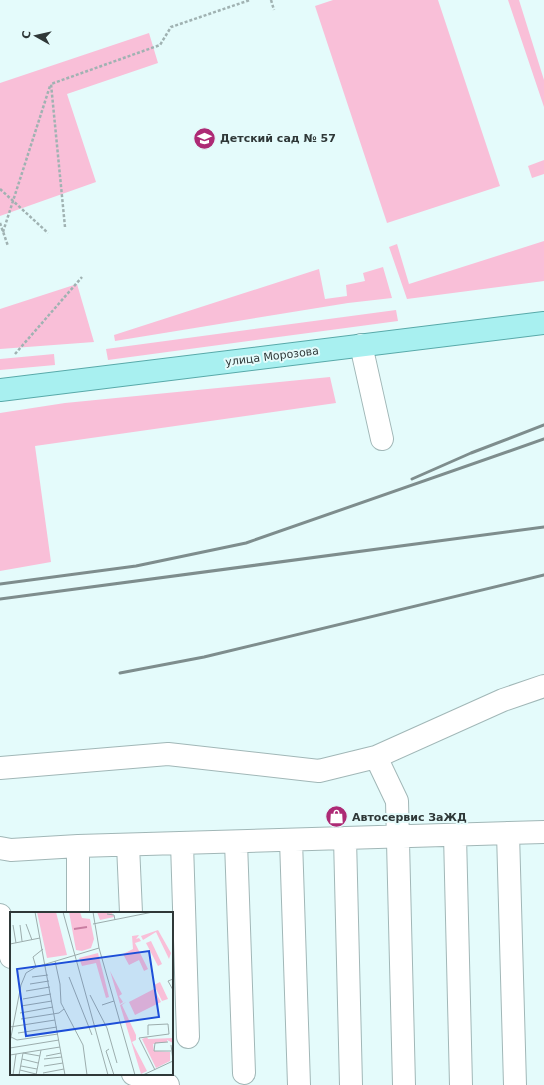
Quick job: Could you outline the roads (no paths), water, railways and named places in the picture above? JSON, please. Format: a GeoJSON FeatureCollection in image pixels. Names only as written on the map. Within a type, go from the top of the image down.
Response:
{"type":"FeatureCollection","features":[{"type":"Feature","properties":{"kind":"main road","name":"улица Морозова"},"geometry":{"type":"LineString","coordinates":[[0,390],[544,323]]}},
{"type":"Feature","properties":{"kind":"street"},"geometry":{"type":"LineString","coordinates":[[361,345],[382,439]]}},
{"type":"Feature","properties":{"kind":"street"},"geometry":{"type":"LineString","coordinates":[[0,768],[168,754],[319,771],[376,757],[502,700],[544,686]]}},
{"type":"Feature","properties":{"kind":"street"},"geometry":{"type":"LineString","coordinates":[[376,757],[397,801],[404,1085]]}},
{"type":"Feature","properties":{"kind":"street"},"geometry":{"type":"LineString","coordinates":[[0,848],[11,850],[78,846],[544,832]]}},
{"type":"Feature","properties":{"kind":"street"},"geometry":{"type":"LineString","coordinates":[[508,833],[515,1085]]}},
{"type":"Feature","properties":{"kind":"street"},"geometry":{"type":"LineString","coordinates":[[455,835],[461,1085]]}},
{"type":"Feature","properties":{"kind":"street"},"geometry":{"type":"LineString","coordinates":[[345,838],[351,1085]]}},
{"type":"Feature","properties":{"kind":"street"},"geometry":{"type":"LineString","coordinates":[[292,840],[299,1085]]}},
{"type":"Feature","properties":{"kind":"street"},"geometry":{"type":"LineString","coordinates":[[236,842],[244,1073]]}},
{"type":"Feature","properties":{"kind":"street"},"geometry":{"type":"LineString","coordinates":[[182,843],[188,1037]]}},
{"type":"Feature","properties":{"kind":"street"},"geometry":{"type":"LineString","coordinates":[[128,845],[131,912]]}},
{"type":"Feature","properties":{"kind":"street"},"geometry":{"type":"LineString","coordinates":[[78,846],[78,912]]}},
{"type":"Feature","properties":{"kind":"street"},"geometry":{"type":"LineString","coordinates":[[1,926],[10,954]]}},
{"type":"Feature","properties":{"kind":"street"},"geometry":{"type":"LineString","coordinates":[[136,1075],[168,1085]]}},
{"type":"Feature","properties":{"kind":"railway"},"geometry":{"type":"LineString","coordinates":[[412,479],[471,453],[544,425]]}},
{"type":"Feature","properties":{"kind":"railway"},"geometry":{"type":"LineString","coordinates":[[0,584],[136,566],[246,543],[544,439]]}},
{"type":"Feature","properties":{"kind":"railway"},"geometry":{"type":"LineString","coordinates":[[0,599],[544,527]]}},
{"type":"Feature","properties":{"kind":"railway"},"geometry":{"type":"LineString","coordinates":[[120,673],[204,657],[544,575]]}},
{"type":"Feature","properties":{"kind":"place","name":"Детский сад № 57"},"geometry":{"type":"Point","coordinates":[204,138]}},
{"type":"Feature","properties":{"kind":"place","name":"Автосервис ЗаЖД"},"geometry":{"type":"Point","coordinates":[336,817]}}]}
